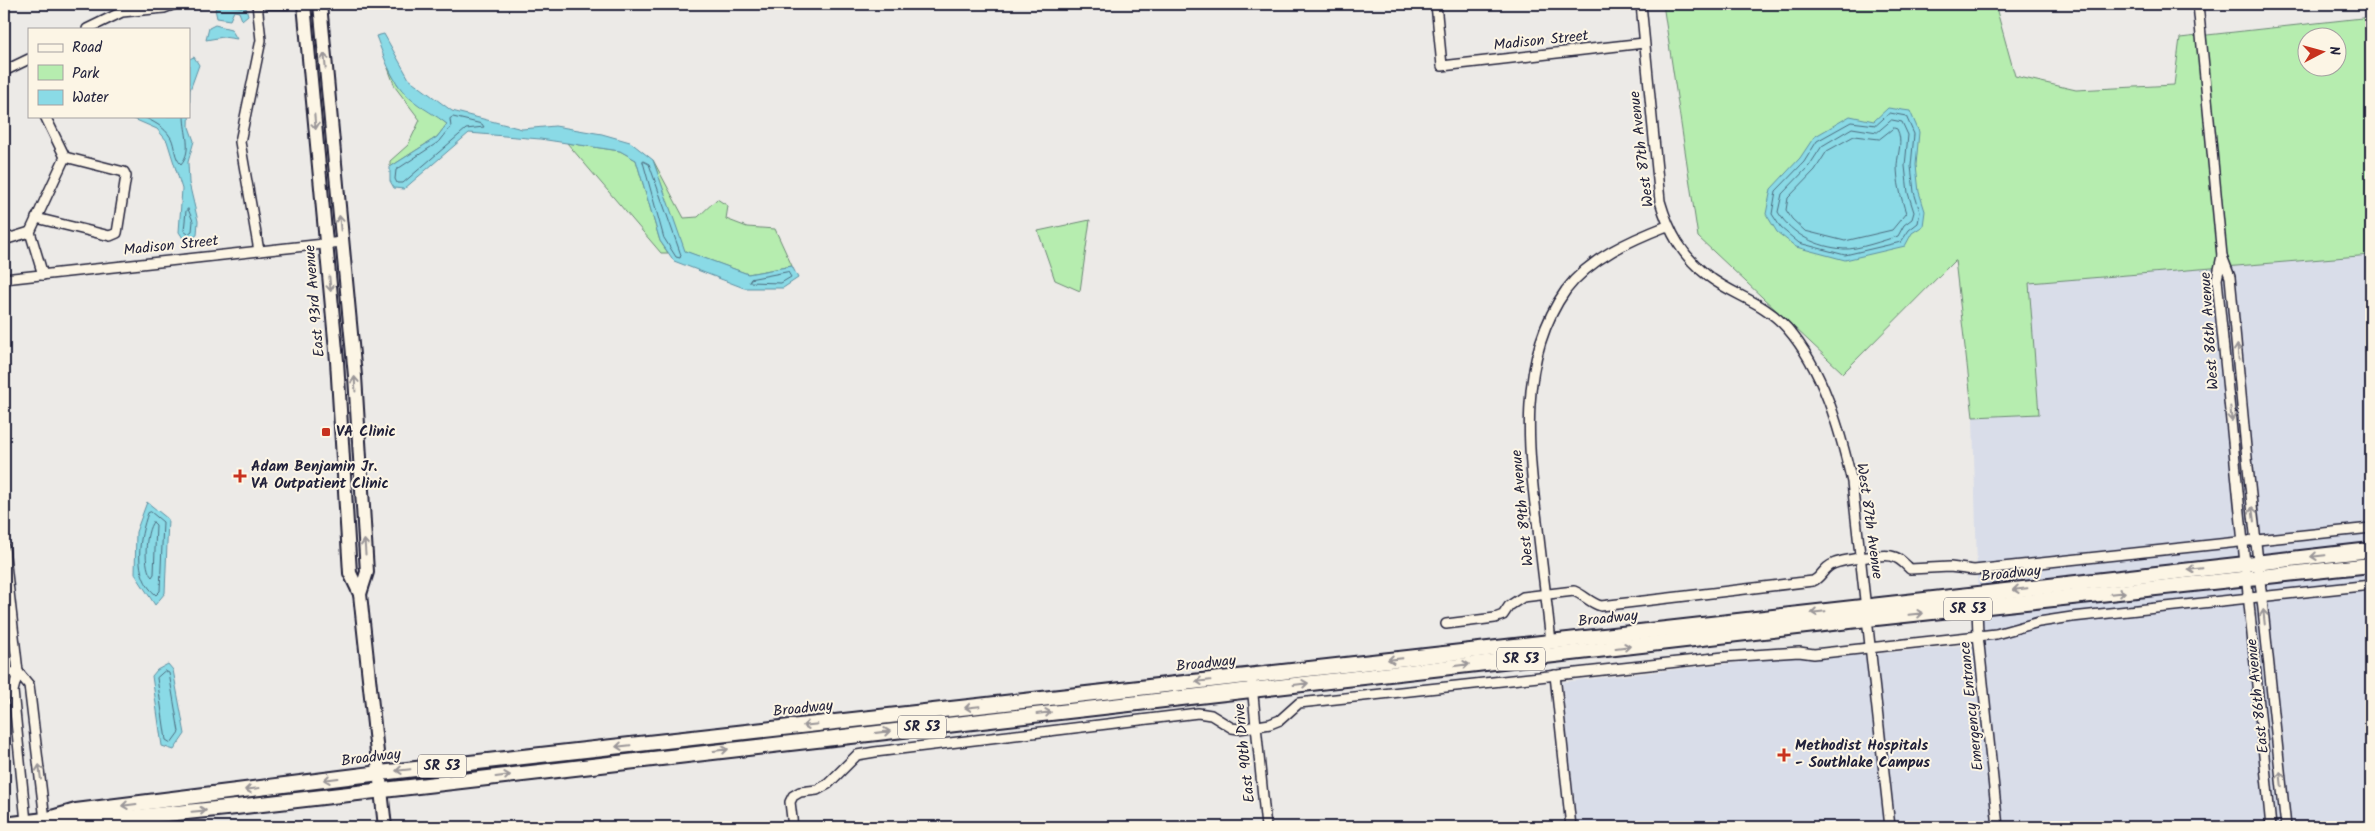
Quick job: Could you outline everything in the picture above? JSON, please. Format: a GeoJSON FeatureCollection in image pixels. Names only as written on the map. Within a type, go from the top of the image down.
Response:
{"type":"FeatureCollection","features":[{"type":"Feature","properties":{"kind":"main road","name":"Broadway"},"geometry":{"type":"LineString","coordinates":[[46,820],[76,811],[380,773],[1252,682],[1867,613],[1997,592],[2371,550]]}},
{"type":"Feature","properties":{"kind":"main road","name":"Broadway"},"geometry":{"type":"LineString","coordinates":[[4,825],[46,820],[77,822],[382,790],[1252,682],[1551,642],[1867,613],[1977,608],[2260,579],[2371,565]]}},
{"type":"Feature","properties":{"kind":"street"},"geometry":{"type":"LineString","coordinates":[[89,28],[122,12],[164,8],[175,4]]}},
{"type":"Feature","properties":{"kind":"street"},"geometry":{"type":"LineString","coordinates":[[258,4],[261,40],[240,142],[259,251]]}},
{"type":"Feature","properties":{"kind":"street"},"geometry":{"type":"LineString","coordinates":[[270,4],[287,4]]}},
{"type":"Feature","properties":{"kind":"street","name":"East 93rd Avenue"},"geometry":{"type":"LineString","coordinates":[[304,4],[339,390],[350,573],[360,594],[385,827]]}},
{"type":"Feature","properties":{"kind":"street","name":"East 93rd Avenue"},"geometry":{"type":"LineString","coordinates":[[320,4],[355,376],[367,572],[360,594]]}},
{"type":"Feature","properties":{"kind":"street","name":"Madison Street"},"geometry":{"type":"LineString","coordinates":[[1436,4],[1442,66],[1644,43]]}},
{"type":"Feature","properties":{"kind":"street","name":"West 87th Avenue"},"geometry":{"type":"LineString","coordinates":[[1640,4],[1660,201],[1668,226],[1682,252],[1709,277],[1762,306],[1788,328],[1821,385],[1845,450],[1852,482],[1890,827]]}},
{"type":"Feature","properties":{"kind":"street"},"geometry":{"type":"LineString","coordinates":[[2198,4],[2222,256]]}},
{"type":"Feature","properties":{"kind":"street"},"geometry":{"type":"LineString","coordinates":[[4,71],[28,60]]}},
{"type":"Feature","properties":{"kind":"street"},"geometry":{"type":"LineString","coordinates":[[36,218],[110,236],[117,233],[126,176],[124,172],[65,157],[46,118]]}},
{"type":"Feature","properties":{"kind":"street"},"geometry":{"type":"LineString","coordinates":[[43,275],[30,232],[65,157]]}},
{"type":"Feature","properties":{"kind":"street","name":"West 89th Avenue"},"geometry":{"type":"LineString","coordinates":[[1551,642],[1529,459],[1532,392],[1536,360],[1544,331],[1567,290],[1587,268],[1619,247],[1668,226]]}},
{"type":"Feature","properties":{"kind":"street"},"geometry":{"type":"LineString","coordinates":[[4,240],[30,232]]}},
{"type":"Feature","properties":{"kind":"street","name":"Madison Street"},"geometry":{"type":"LineString","coordinates":[[4,279],[342,242]]}},
{"type":"Feature","properties":{"kind":"street","name":"West 86th Avenue"},"geometry":{"type":"LineString","coordinates":[[2222,256],[2230,277],[2258,562]]}},
{"type":"Feature","properties":{"kind":"street","name":"West 86th Avenue"},"geometry":{"type":"LineString","coordinates":[[2222,256],[2217,279],[2244,564]]}},
{"type":"Feature","properties":{"kind":"street"},"geometry":{"type":"LineString","coordinates":[[1446,624],[1495,618],[1503,615],[1509,606],[1522,597],[1574,591],[1586,600],[1601,606],[1813,581],[1819,578],[1825,568],[1831,564],[1890,555],[1898,558],[1910,569],[1950,567],[1974,570],[2371,528]]}},
{"type":"Feature","properties":{"kind":"street"},"geometry":{"type":"LineString","coordinates":[[4,547],[18,672],[13,691],[26,822]]}},
{"type":"Feature","properties":{"kind":"street","name":"East 86th Avenue"},"geometry":{"type":"LineString","coordinates":[[2258,562],[2286,827]]}},
{"type":"Feature","properties":{"kind":"street","name":"East 86th Avenue"},"geometry":{"type":"LineString","coordinates":[[2244,564],[2271,827]]}},
{"type":"Feature","properties":{"kind":"street"},"geometry":{"type":"LineString","coordinates":[[793,827],[790,802],[793,796],[800,792],[817,790],[828,784],[857,755],[958,740],[1158,720],[1198,714],[1220,719],[1232,728],[1256,727],[1280,720],[1299,703],[1724,657],[1799,652],[1814,654],[1996,634],[2039,622],[2072,617],[2371,585]]}},
{"type":"Feature","properties":{"kind":"street"},"geometry":{"type":"LineString","coordinates":[[1977,608],[1986,597],[1997,592]]}},
{"type":"Feature","properties":{"kind":"street","name":"Emergency Entrance"},"geometry":{"type":"LineString","coordinates":[[1977,608],[1978,635],[1998,827]]}},
{"type":"Feature","properties":{"kind":"street"},"geometry":{"type":"LineString","coordinates":[[4,674],[18,672]]}},
{"type":"Feature","properties":{"kind":"street"},"geometry":{"type":"LineString","coordinates":[[18,672],[29,685],[46,820]]}},
{"type":"Feature","properties":{"kind":"street"},"geometry":{"type":"LineString","coordinates":[[1555,675],[1571,827]]}},
{"type":"Feature","properties":{"kind":"street","name":"East 90th Drive"},"geometry":{"type":"LineString","coordinates":[[1252,682],[1266,827]]}},
{"type":"Feature","properties":{"kind":"shaded area"},"geometry":{"type":"Polygon","coordinates":[[[2371,255],[2371,827],[1577,827],[1562,682],[1789,657],[1819,659],[1979,644],[1973,417],[2039,414],[2028,283],[2371,255]]]}},
{"type":"Feature","properties":{"kind":"green space"},"geometry":{"type":"Polygon","coordinates":[[[1663,4],[1995,4],[2015,76],[2076,90],[2174,85],[2180,38],[2371,17],[2371,255],[2029,283],[2039,414],[1973,417],[1955,260],[1843,373],[1698,237],[1663,4]]]}},
{"type":"Feature","properties":{"kind":"green space"},"geometry":{"type":"Polygon","coordinates":[[[388,68],[398,85],[447,124],[437,137],[390,167],[390,161],[408,145],[420,120],[395,87],[388,68]]]}},
{"type":"Feature","properties":{"kind":"green space"},"geometry":{"type":"Polygon","coordinates":[[[567,143],[620,151],[636,160],[660,241],[668,253],[661,253],[567,143]]]}},
{"type":"Feature","properties":{"kind":"green space"},"geometry":{"type":"Polygon","coordinates":[[[653,160],[684,218],[698,217],[717,199],[728,206],[726,219],[747,227],[775,229],[792,266],[748,274],[684,251],[653,160]]]}},
{"type":"Feature","properties":{"kind":"green space"},"geometry":{"type":"Polygon","coordinates":[[[1090,220],[1080,291],[1055,280],[1038,231],[1090,220]]]}},
{"type":"Feature","properties":{"kind":"water"},"geometry":{"type":"Polygon","coordinates":[[[219,4],[246,8],[248,15],[242,20],[239,12],[234,11],[230,20],[217,18],[215,9],[219,4]]]}},
{"type":"Feature","properties":{"kind":"water"},"geometry":{"type":"Polygon","coordinates":[[[215,25],[231,29],[237,39],[223,37],[206,40],[209,28],[215,25]]]}},
{"type":"Feature","properties":{"kind":"water"},"geometry":{"type":"Polygon","coordinates":[[[384,34],[409,79],[452,111],[522,129],[555,126],[602,134],[630,142],[653,160],[685,251],[748,274],[792,266],[798,278],[783,288],[744,288],[674,261],[660,241],[636,160],[620,151],[540,139],[469,133],[404,189],[394,188],[390,181],[390,167],[437,137],[447,124],[412,100],[394,79],[376,36],[384,34]]]}},
{"type":"Feature","properties":{"kind":"water"},"geometry":{"type":"Polygon","coordinates":[[[194,57],[199,65],[190,90],[190,59],[194,57]]]}},
{"type":"Feature","properties":{"kind":"water"},"geometry":{"type":"Polygon","coordinates":[[[1888,108],[1910,111],[1919,132],[1916,165],[1919,192],[1925,211],[1923,226],[1912,233],[1905,246],[1845,260],[1796,247],[1777,232],[1766,214],[1771,189],[1800,158],[1814,137],[1850,116],[1874,121],[1888,108]]]}},
{"type":"Feature","properties":{"kind":"water"},"geometry":{"type":"Polygon","coordinates":[[[132,118],[189,118],[189,127],[194,141],[188,162],[189,183],[198,221],[197,235],[189,240],[183,238],[179,232],[182,189],[167,141],[157,129],[132,118]]]}},
{"type":"Feature","properties":{"kind":"water"},"geometry":{"type":"Polygon","coordinates":[[[147,502],[168,519],[165,593],[155,605],[135,574],[136,532],[147,502]]]}},
{"type":"Feature","properties":{"kind":"water"},"geometry":{"type":"Polygon","coordinates":[[[168,664],[173,670],[185,734],[174,750],[162,746],[152,676],[157,670],[168,664]]]}},
{"type":"Feature","properties":{"kind":"place","name":"VA Clinic"},"geometry":{"type":"Point","coordinates":[326,432]}},
{"type":"Feature","properties":{"kind":"place","name":"Adam Benjamin Jr. VA Outpatient Clinic"},"geometry":{"type":"Point","coordinates":[240,476]}},
{"type":"Feature","properties":{"kind":"place","name":"Methodist Hospitals - Southlake Campus"},"geometry":{"type":"Point","coordinates":[1784,755]}}]}
